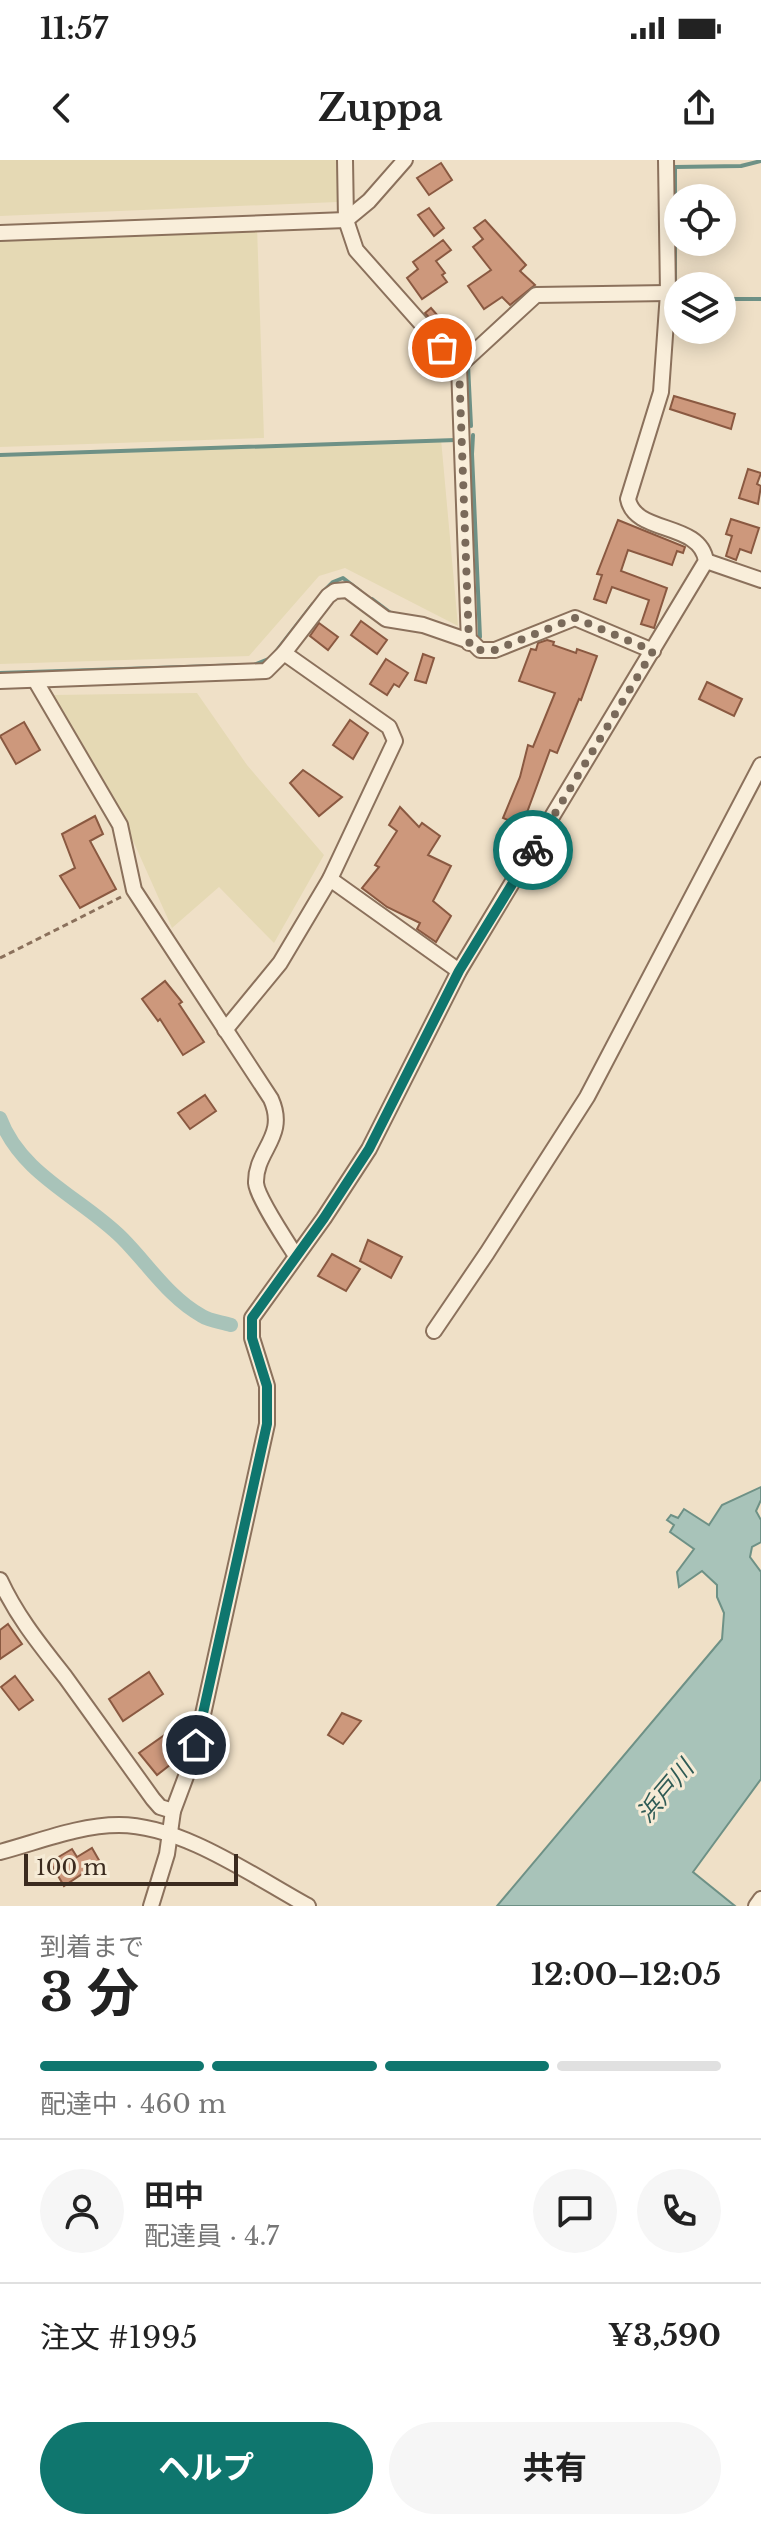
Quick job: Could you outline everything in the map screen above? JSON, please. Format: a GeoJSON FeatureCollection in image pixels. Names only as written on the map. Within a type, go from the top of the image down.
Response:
{"type":"FeatureCollection","features":[{"type":"Feature","properties":{"kind":"street"},"geometry":{"type":"LineString","coordinates":[[345,160],[346,220],[356,250],[459,366],[469,643]]}},
{"type":"Feature","properties":{"kind":"street"},"geometry":{"type":"LineString","coordinates":[[0,233],[346,220],[369,201],[405,160]]}},
{"type":"Feature","properties":{"kind":"street"},"geometry":{"type":"LineString","coordinates":[[666,160],[668,272]]}},
{"type":"Feature","properties":{"kind":"street"},"geometry":{"type":"LineString","coordinates":[[459,366],[536,295],[664,293]]}},
{"type":"Feature","properties":{"kind":"street"},"geometry":{"type":"LineString","coordinates":[[151,1906],[167,1854],[173,1811],[194,1755],[267,1424],[267,1386],[252,1338],[252,1318],[369,1149],[459,971],[706,561],[704,552],[694,540],[638,516],[630,509],[628,499],[661,392],[664,344]]}},
{"type":"Feature","properties":{"kind":"street"},"geometry":{"type":"LineString","coordinates":[[706,561],[761,580]]}},
{"type":"Feature","properties":{"kind":"street"},"geometry":{"type":"LineString","coordinates":[[0,681],[266,671],[284,653],[328,596],[341,589],[347,590],[386,619],[423,625],[472,642],[480,650],[495,650],[575,618],[653,651]]}},
{"type":"Feature","properties":{"kind":"street"},"geometry":{"type":"LineString","coordinates":[[225,1030],[280,963],[330,879],[395,741],[393,733],[284,653]]}},
{"type":"Feature","properties":{"kind":"street"},"geometry":{"type":"LineString","coordinates":[[35,680],[120,825],[134,890],[271,1099],[277,1114],[276,1130],[256,1185],[296,1256]]}},
{"type":"Feature","properties":{"kind":"street"},"geometry":{"type":"LineString","coordinates":[[434,1331],[587,1097],[761,765]]}},
{"type":"Feature","properties":{"kind":"street"},"geometry":{"type":"LineString","coordinates":[[330,879],[459,971]]}},
{"type":"Feature","properties":{"kind":"street"},"geometry":{"type":"LineString","coordinates":[[0,1580],[6,1610],[153,1799],[160,1807],[173,1811]]}},
{"type":"Feature","properties":{"kind":"street"},"geometry":{"type":"LineString","coordinates":[[0,1852],[89,1828],[118,1825],[171,1833],[308,1906]]}},
{"type":"Feature","properties":{"kind":"path"},"geometry":{"type":"LineString","coordinates":[[0,958],[134,890]]}},
{"type":"Feature","properties":{"kind":"shaded area"},"geometry":{"type":"Polygon","coordinates":[[[0,160],[337,160],[337,202],[0,216],[0,160]]]}},
{"type":"Feature","properties":{"kind":"shaded area"},"geometry":{"type":"Polygon","coordinates":[[[257,226],[264,438],[0,447],[0,233],[257,226]]]}},
{"type":"Feature","properties":{"kind":"shaded area"},"geometry":{"type":"Polygon","coordinates":[[[441,439],[458,626],[345,568],[319,576],[249,656],[0,664],[0,457],[441,439]]]}},
{"type":"Feature","properties":{"kind":"shaded area"},"geometry":{"type":"Polygon","coordinates":[[[197,693],[247,765],[324,855],[274,943],[219,887],[172,928],[135,845],[53,695],[197,693]]]}},
{"type":"Feature","properties":{"kind":"water","name":"浜戸川"},"geometry":{"type":"Polygon","coordinates":[[[761,1487],[761,1500],[756,1511],[761,1520],[761,1542],[752,1547],[750,1557],[761,1572],[761,1779],[693,1872],[735,1906],[497,1906],[722,1639],[724,1613],[717,1597],[717,1585],[702,1571],[679,1587],[677,1572],[694,1549],[670,1532],[674,1525],[667,1520],[671,1515],[678,1518],[684,1509],[709,1525],[722,1505],[761,1487]]]}},
{"type":"Feature","properties":{"kind":"building"},"geometry":{"type":"Polygon","coordinates":[[[441,163],[452,180],[429,195],[417,178],[441,163]]]}},
{"type":"Feature","properties":{"kind":"building"},"geometry":{"type":"Polygon","coordinates":[[[429,208],[444,228],[434,236],[418,215],[429,208]]]}},
{"type":"Feature","properties":{"kind":"building"},"geometry":{"type":"Polygon","coordinates":[[[485,220],[526,265],[520,271],[535,285],[510,305],[502,297],[484,309],[468,286],[491,270],[473,247],[483,239],[474,228],[485,220]]]}},
{"type":"Feature","properties":{"kind":"building"},"geometry":{"type":"Polygon","coordinates":[[[443,240],[451,250],[436,261],[445,273],[442,275],[447,282],[422,299],[407,278],[418,269],[413,262],[443,240]]]}},
{"type":"Feature","properties":{"kind":"building"},"geometry":{"type":"Polygon","coordinates":[[[431,308],[451,331],[446,336],[425,313],[431,308]]]}},
{"type":"Feature","properties":{"kind":"building"},"geometry":{"type":"Polygon","coordinates":[[[674,396],[735,414],[731,429],[670,409],[674,396]]]}},
{"type":"Feature","properties":{"kind":"building"},"geometry":{"type":"Polygon","coordinates":[[[748,469],[761,473],[757,484],[761,486],[758,504],[739,498],[748,469]]]}},
{"type":"Feature","properties":{"kind":"building"},"geometry":{"type":"Polygon","coordinates":[[[731,519],[759,528],[751,553],[740,549],[736,560],[726,556],[732,536],[726,534],[731,519]]]}},
{"type":"Feature","properties":{"kind":"building"},"geometry":{"type":"Polygon","coordinates":[[[618,520],[685,547],[683,553],[677,551],[672,565],[628,550],[621,571],[667,588],[654,628],[641,624],[649,600],[612,587],[606,603],[594,599],[602,575],[597,574],[618,520]]]}},
{"type":"Feature","properties":{"kind":"building"},"geometry":{"type":"Polygon","coordinates":[[[361,621],[387,640],[377,654],[351,635],[361,621]]]}},
{"type":"Feature","properties":{"kind":"building"},"geometry":{"type":"Polygon","coordinates":[[[319,623],[338,637],[328,650],[310,636],[319,623]]]}},
{"type":"Feature","properties":{"kind":"building"},"geometry":{"type":"Polygon","coordinates":[[[547,640],[576,653],[577,649],[597,656],[557,753],[550,750],[522,826],[503,818],[520,777],[528,745],[533,747],[555,693],[519,681],[531,649],[536,650],[538,643],[547,640]]]}},
{"type":"Feature","properties":{"kind":"building"},"geometry":{"type":"Polygon","coordinates":[[[423,654],[434,658],[426,683],[415,680],[423,654]]]}},
{"type":"Feature","properties":{"kind":"building"},"geometry":{"type":"Polygon","coordinates":[[[386,659],[408,673],[399,687],[394,684],[387,695],[370,684],[386,659]]]}},
{"type":"Feature","properties":{"kind":"building"},"geometry":{"type":"Polygon","coordinates":[[[707,682],[742,699],[734,716],[699,699],[707,682]]]}},
{"type":"Feature","properties":{"kind":"building"},"geometry":{"type":"Polygon","coordinates":[[[350,720],[368,733],[353,759],[333,745],[350,720]]]}},
{"type":"Feature","properties":{"kind":"building"},"geometry":{"type":"Polygon","coordinates":[[[24,722],[40,750],[16,764],[0,736],[24,722]]]}},
{"type":"Feature","properties":{"kind":"building"},"geometry":{"type":"Polygon","coordinates":[[[303,770],[342,797],[319,816],[290,783],[303,770]]]}},
{"type":"Feature","properties":{"kind":"building"},"geometry":{"type":"Polygon","coordinates":[[[400,807],[419,827],[422,823],[440,836],[428,855],[451,866],[433,901],[451,916],[436,942],[417,929],[420,923],[387,907],[362,888],[379,867],[375,865],[397,831],[389,825],[400,807]]]}},
{"type":"Feature","properties":{"kind":"building"},"geometry":{"type":"Polygon","coordinates":[[[95,816],[103,834],[90,841],[116,889],[80,908],[60,876],[75,868],[62,834],[95,816]]]}},
{"type":"Feature","properties":{"kind":"building"},"geometry":{"type":"Polygon","coordinates":[[[165,981],[182,1002],[179,1004],[204,1042],[183,1055],[160,1019],[158,1021],[142,999],[165,981]]]}},
{"type":"Feature","properties":{"kind":"building"},"geometry":{"type":"Polygon","coordinates":[[[205,1095],[216,1111],[190,1129],[178,1113],[205,1095]]]}},
{"type":"Feature","properties":{"kind":"building"},"geometry":{"type":"Polygon","coordinates":[[[368,1240],[402,1257],[391,1278],[360,1261],[368,1240]]]}},
{"type":"Feature","properties":{"kind":"building"},"geometry":{"type":"Polygon","coordinates":[[[332,1254],[360,1269],[346,1291],[318,1276],[332,1254]]]}},
{"type":"Feature","properties":{"kind":"building"},"geometry":{"type":"Polygon","coordinates":[[[8,1624],[22,1644],[0,1659],[0,1630],[8,1624]]]}},
{"type":"Feature","properties":{"kind":"building"},"geometry":{"type":"Polygon","coordinates":[[[149,1672],[163,1694],[123,1721],[109,1699],[149,1672]]]}},
{"type":"Feature","properties":{"kind":"building"},"geometry":{"type":"Polygon","coordinates":[[[15,1676],[33,1700],[19,1710],[1,1687],[15,1676]]]}},
{"type":"Feature","properties":{"kind":"building"},"geometry":{"type":"Polygon","coordinates":[[[342,1713],[361,1721],[343,1744],[328,1735],[342,1713]]]}},
{"type":"Feature","properties":{"kind":"building"},"geometry":{"type":"Polygon","coordinates":[[[183,1722],[189,1732],[184,1754],[157,1775],[139,1753],[183,1722]]]}},
{"type":"Feature","properties":{"kind":"building"},"geometry":{"type":"Polygon","coordinates":[[[92,1848],[100,1862],[64,1886],[50,1862],[72,1849],[77,1857],[92,1848]]]}},
{"type":"Feature","properties":{"kind":"waterway"},"geometry":{"type":"LineString","coordinates":[[675,272],[675,167],[741,166],[761,161]]}},
{"type":"Feature","properties":{"kind":"waterway"},"geometry":{"type":"LineString","coordinates":[[736,299],[761,299]]}},
{"type":"Feature","properties":{"kind":"waterway"},"geometry":{"type":"LineString","coordinates":[[468,365],[471,426]]}},
{"type":"Feature","properties":{"kind":"waterway"},"geometry":{"type":"LineString","coordinates":[[473,435],[480,637]]}},
{"type":"Feature","properties":{"kind":"waterway"},"geometry":{"type":"LineString","coordinates":[[0,455],[456,440]]}},
{"type":"Feature","properties":{"kind":"waterway"},"geometry":{"type":"LineString","coordinates":[[324,591],[343,578],[360,591]]}},
{"type":"Feature","properties":{"kind":"waterway"},"geometry":{"type":"LineString","coordinates":[[372,599],[392,614]]}},
{"type":"Feature","properties":{"kind":"waterway"},"geometry":{"type":"LineString","coordinates":[[254,665],[271,658],[313,604]]}},
{"type":"Feature","properties":{"kind":"waterway"},"geometry":{"type":"LineString","coordinates":[[0,673],[246,665]]}},
{"type":"Feature","properties":{"kind":"waterway"},"geometry":{"type":"LineString","coordinates":[[0,1118],[22,1155],[122,1238],[179,1300],[205,1318],[231,1325]]}},
{"type":"Feature","properties":{"kind":"way so far"},"geometry":{"type":"LineString","coordinates":[[442,348],[459,366],[469,643],[472,642],[480,650],[495,650],[575,618],[653,651],[533,850]]}},
{"type":"Feature","properties":{"kind":"route"},"geometry":{"type":"LineString","coordinates":[[196,1745],[267,1424],[267,1386],[252,1338],[252,1318],[369,1149],[459,971],[533,850]]}}]}
